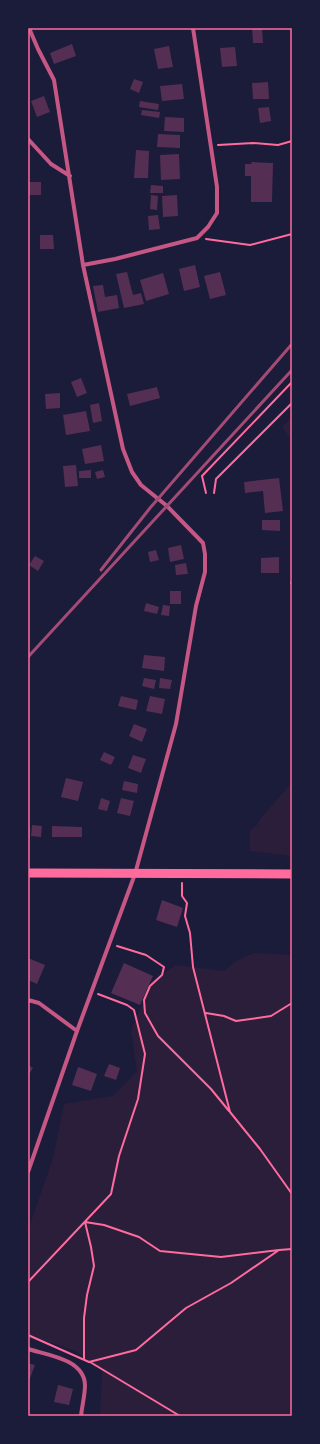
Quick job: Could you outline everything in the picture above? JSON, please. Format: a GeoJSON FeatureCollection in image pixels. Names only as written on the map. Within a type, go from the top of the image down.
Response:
{"type":"FeatureCollection","features":[{"type":"Feature","properties":{"kind":"highway"},"geometry":{"type":"LineString","coordinates":[[28,872],[292,874]]}},
{"type":"Feature","properties":{"kind":"street"},"geometry":{"type":"LineString","coordinates":[[28,1172],[91,992],[135,874],[176,724],[196,606],[204,572],[205,554],[203,543],[197,536],[167,506],[141,485],[132,472],[124,449],[83,265],[54,80],[29,28]]}},
{"type":"Feature","properties":{"kind":"street"},"geometry":{"type":"LineString","coordinates":[[83,265],[115,259],[197,238],[208,227],[217,213],[217,187],[193,28]]}},
{"type":"Feature","properties":{"kind":"street"},"geometry":{"type":"LineString","coordinates":[[28,139],[51,164],[70,176]]}},
{"type":"Feature","properties":{"kind":"street"},"geometry":{"type":"LineString","coordinates":[[28,1000],[39,1003],[77,1032]]}},
{"type":"Feature","properties":{"kind":"street"},"geometry":{"type":"LineString","coordinates":[[28,1349],[70,1363],[79,1369],[85,1385],[80,1416]]}},
{"type":"Feature","properties":{"kind":"path"},"geometry":{"type":"LineString","coordinates":[[210,146],[253,143],[278,145],[292,141]]}},
{"type":"Feature","properties":{"kind":"path"},"geometry":{"type":"LineString","coordinates":[[197,238],[250,245],[292,234]]}},
{"type":"Feature","properties":{"kind":"path"},"geometry":{"type":"LineString","coordinates":[[206,493],[202,476],[292,382]]}},
{"type":"Feature","properties":{"kind":"path"},"geometry":{"type":"LineString","coordinates":[[214,493],[216,479],[292,403]]}},
{"type":"Feature","properties":{"kind":"path"},"geometry":{"type":"LineString","coordinates":[[181,874],[182,896],[187,903],[185,916],[190,933],[193,967],[206,1013],[230,1112]]}},
{"type":"Feature","properties":{"kind":"path"},"geometry":{"type":"LineString","coordinates":[[109,943],[146,954],[164,967],[162,975],[150,986],[144,1000],[145,1013],[158,1036],[211,1089],[260,1149],[292,1194]]}},
{"type":"Feature","properties":{"kind":"path"},"geometry":{"type":"LineString","coordinates":[[28,1282],[111,1194],[119,1156],[138,1099],[144,1054],[134,1010],[127,1005],[107,996],[91,992]]}},
{"type":"Feature","properties":{"kind":"path"},"geometry":{"type":"LineString","coordinates":[[206,1013],[224,1016],[236,1021],[271,1016],[292,1002]]}},
{"type":"Feature","properties":{"kind":"path"},"geometry":{"type":"LineString","coordinates":[[85,1222],[104,1225],[139,1237],[160,1251],[221,1257],[292,1249]]}},
{"type":"Feature","properties":{"kind":"path"},"geometry":{"type":"LineString","coordinates":[[84,1359],[84,1318],[86,1295],[94,1266],[85,1222]]}},
{"type":"Feature","properties":{"kind":"path"},"geometry":{"type":"LineString","coordinates":[[89,1362],[136,1350],[186,1308],[231,1283],[279,1250]]}},
{"type":"Feature","properties":{"kind":"path"},"geometry":{"type":"LineString","coordinates":[[28,1335],[84,1359],[180,1416]]}},
{"type":"Feature","properties":{"kind":"shaded area"},"geometry":{"type":"Polygon","coordinates":[[[292,417],[292,440],[282,427],[292,417]]]}},
{"type":"Feature","properties":{"kind":"shaded area"},"geometry":{"type":"Polygon","coordinates":[[[292,782],[292,856],[250,851],[250,830],[257,825],[260,819],[292,782]]]}},
{"type":"Feature","properties":{"kind":"shaded area"},"geometry":{"type":"Polygon","coordinates":[[[254,953],[292,955],[292,1416],[100,1416],[102,1371],[75,1351],[28,1335],[28,1230],[53,1158],[64,1104],[113,1096],[137,1071],[131,1031],[151,982],[176,965],[224,971],[236,961],[254,953]]]}},
{"type":"Feature","properties":{"kind":"building"},"geometry":{"type":"Polygon","coordinates":[[[252,28],[262,28],[263,43],[253,43],[252,28]]]}},
{"type":"Feature","properties":{"kind":"building"},"geometry":{"type":"Polygon","coordinates":[[[72,44],[76,56],[54,64],[50,53],[72,44]]]}},
{"type":"Feature","properties":{"kind":"building"},"geometry":{"type":"Polygon","coordinates":[[[169,46],[173,67],[158,69],[154,49],[169,46]]]}},
{"type":"Feature","properties":{"kind":"building"},"geometry":{"type":"Polygon","coordinates":[[[235,47],[237,66],[222,67],[220,48],[235,47]]]}},
{"type":"Feature","properties":{"kind":"building"},"geometry":{"type":"Polygon","coordinates":[[[134,79],[143,82],[139,93],[130,89],[134,79]]]}},
{"type":"Feature","properties":{"kind":"building"},"geometry":{"type":"Polygon","coordinates":[[[268,82],[269,99],[253,99],[252,83],[268,82]]]}},
{"type":"Feature","properties":{"kind":"building"},"geometry":{"type":"Polygon","coordinates":[[[182,84],[184,99],[162,101],[160,86],[182,84]]]}},
{"type":"Feature","properties":{"kind":"building"},"geometry":{"type":"Polygon","coordinates":[[[44,96],[50,112],[37,117],[31,101],[44,96]]]}},
{"type":"Feature","properties":{"kind":"building"},"geometry":{"type":"Polygon","coordinates":[[[140,101],[159,104],[158,110],[139,107],[140,101]]]}},
{"type":"Feature","properties":{"kind":"building"},"geometry":{"type":"Polygon","coordinates":[[[269,107],[271,121],[260,123],[258,108],[269,107]]]}},
{"type":"Feature","properties":{"kind":"building"},"geometry":{"type":"Polygon","coordinates":[[[142,110],[160,112],[159,118],[141,115],[142,110]]]}},
{"type":"Feature","properties":{"kind":"building"},"geometry":{"type":"Polygon","coordinates":[[[165,117],[184,118],[184,132],[164,131],[165,117]]]}},
{"type":"Feature","properties":{"kind":"building"},"geometry":{"type":"Polygon","coordinates":[[[158,134],[180,135],[180,148],[157,147],[158,134]]]}},
{"type":"Feature","properties":{"kind":"building"},"geometry":{"type":"Polygon","coordinates":[[[136,150],[149,151],[148,178],[134,178],[136,150]]]}},
{"type":"Feature","properties":{"kind":"building"},"geometry":{"type":"Polygon","coordinates":[[[179,154],[180,179],[161,180],[160,155],[179,154]]]}},
{"type":"Feature","properties":{"kind":"building"},"geometry":{"type":"Polygon","coordinates":[[[251,162],[273,163],[272,202],[251,202],[251,176],[245,176],[245,164],[252,164],[251,162]]]}},
{"type":"Feature","properties":{"kind":"building"},"geometry":{"type":"Polygon","coordinates":[[[28,182],[41,182],[41,195],[28,195],[28,182]]]}},
{"type":"Feature","properties":{"kind":"building"},"geometry":{"type":"Polygon","coordinates":[[[151,185],[163,186],[163,193],[150,193],[151,185]]]}},
{"type":"Feature","properties":{"kind":"building"},"geometry":{"type":"Polygon","coordinates":[[[151,195],[158,196],[157,210],[150,209],[151,195]]]}},
{"type":"Feature","properties":{"kind":"building"},"geometry":{"type":"Polygon","coordinates":[[[177,195],[178,216],[163,217],[162,196],[177,195]]]}},
{"type":"Feature","properties":{"kind":"building"},"geometry":{"type":"Polygon","coordinates":[[[158,215],[160,229],[149,230],[148,216],[158,215]]]}},
{"type":"Feature","properties":{"kind":"building"},"geometry":{"type":"Polygon","coordinates":[[[40,235],[53,235],[54,249],[40,249],[40,235]]]}},
{"type":"Feature","properties":{"kind":"building"},"geometry":{"type":"Polygon","coordinates":[[[195,265],[200,287],[184,291],[179,269],[195,265]]]}},
{"type":"Feature","properties":{"kind":"building"},"geometry":{"type":"Polygon","coordinates":[[[127,272],[133,295],[141,293],[144,304],[124,308],[116,274],[127,272]]]}},
{"type":"Feature","properties":{"kind":"building"},"geometry":{"type":"Polygon","coordinates":[[[220,272],[226,295],[210,299],[204,276],[220,272]]]}},
{"type":"Feature","properties":{"kind":"building"},"geometry":{"type":"Polygon","coordinates":[[[163,273],[169,294],[146,301],[140,280],[163,273]]]}},
{"type":"Feature","properties":{"kind":"building"},"geometry":{"type":"Polygon","coordinates":[[[103,285],[105,297],[117,295],[119,308],[98,312],[93,286],[103,285]]]}},
{"type":"Feature","properties":{"kind":"building"},"geometry":{"type":"Polygon","coordinates":[[[81,378],[87,393],[77,397],[71,382],[81,378]]]}},
{"type":"Feature","properties":{"kind":"building"},"geometry":{"type":"Polygon","coordinates":[[[157,387],[160,398],[130,406],[127,394],[157,387]]]}},
{"type":"Feature","properties":{"kind":"building"},"geometry":{"type":"Polygon","coordinates":[[[60,393],[60,408],[46,409],[45,394],[60,393]]]}},
{"type":"Feature","properties":{"kind":"building"},"geometry":{"type":"Polygon","coordinates":[[[99,403],[102,421],[93,423],[90,405],[99,403]]]}},
{"type":"Feature","properties":{"kind":"building"},"geometry":{"type":"Polygon","coordinates":[[[86,411],[90,431],[66,435],[63,415],[86,411]]]}},
{"type":"Feature","properties":{"kind":"building"},"geometry":{"type":"Polygon","coordinates":[[[101,445],[104,461],[85,464],[82,449],[101,445]]]}},
{"type":"Feature","properties":{"kind":"building"},"geometry":{"type":"Polygon","coordinates":[[[76,465],[78,486],[65,487],[63,466],[76,465]]]}},
{"type":"Feature","properties":{"kind":"building"},"geometry":{"type":"Polygon","coordinates":[[[91,470],[91,478],[79,478],[79,471],[91,470]]]}},
{"type":"Feature","properties":{"kind":"building"},"geometry":{"type":"Polygon","coordinates":[[[103,470],[105,477],[97,479],[95,472],[103,470]]]}},
{"type":"Feature","properties":{"kind":"building"},"geometry":{"type":"Polygon","coordinates":[[[279,478],[283,511],[265,513],[263,491],[245,493],[244,482],[279,478]]]}},
{"type":"Feature","properties":{"kind":"building"},"geometry":{"type":"Polygon","coordinates":[[[262,520],[280,520],[280,531],[262,530],[262,520]]]}},
{"type":"Feature","properties":{"kind":"building"},"geometry":{"type":"Polygon","coordinates":[[[181,545],[184,559],[170,562],[168,548],[181,545]]]}},
{"type":"Feature","properties":{"kind":"building"},"geometry":{"type":"Polygon","coordinates":[[[156,550],[159,560],[150,562],[148,552],[156,550]]]}},
{"type":"Feature","properties":{"kind":"building"},"geometry":{"type":"Polygon","coordinates":[[[35,556],[44,561],[38,571],[29,565],[35,556]]]}},
{"type":"Feature","properties":{"kind":"building"},"geometry":{"type":"Polygon","coordinates":[[[279,557],[279,573],[261,573],[261,558],[279,557]]]}},
{"type":"Feature","properties":{"kind":"building"},"geometry":{"type":"Polygon","coordinates":[[[186,563],[188,574],[176,575],[175,565],[186,563]]]}},
{"type":"Feature","properties":{"kind":"building"},"geometry":{"type":"Polygon","coordinates":[[[170,591],[181,591],[181,604],[170,604],[170,591]]]}},
{"type":"Feature","properties":{"kind":"building"},"geometry":{"type":"Polygon","coordinates":[[[146,603],[159,607],[157,614],[144,611],[146,603]]]}},
{"type":"Feature","properties":{"kind":"building"},"geometry":{"type":"Polygon","coordinates":[[[163,605],[170,606],[169,616],[161,615],[163,605]]]}},
{"type":"Feature","properties":{"kind":"building"},"geometry":{"type":"Polygon","coordinates":[[[144,655],[165,657],[164,671],[142,668],[144,655]]]}},
{"type":"Feature","properties":{"kind":"building"},"geometry":{"type":"Polygon","coordinates":[[[144,678],[156,680],[154,689],[142,686],[144,678]]]}},
{"type":"Feature","properties":{"kind":"building"},"geometry":{"type":"Polygon","coordinates":[[[160,678],[172,680],[170,689],[159,688],[160,678]]]}},
{"type":"Feature","properties":{"kind":"building"},"geometry":{"type":"Polygon","coordinates":[[[121,696],[138,700],[136,710],[118,706],[121,696]]]}},
{"type":"Feature","properties":{"kind":"building"},"geometry":{"type":"Polygon","coordinates":[[[150,696],[165,699],[162,714],[146,711],[150,696]]]}},
{"type":"Feature","properties":{"kind":"building"},"geometry":{"type":"Polygon","coordinates":[[[134,724],[147,729],[142,742],[129,736],[134,724]]]}},
{"type":"Feature","properties":{"kind":"building"},"geometry":{"type":"Polygon","coordinates":[[[104,752],[115,757],[111,765],[100,760],[104,752]]]}},
{"type":"Feature","properties":{"kind":"building"},"geometry":{"type":"Polygon","coordinates":[[[133,755],[146,759],[141,773],[128,768],[133,755]]]}},
{"type":"Feature","properties":{"kind":"building"},"geometry":{"type":"Polygon","coordinates":[[[66,778],[83,782],[78,801],[61,797],[66,778]]]}},
{"type":"Feature","properties":{"kind":"building"},"geometry":{"type":"Polygon","coordinates":[[[124,781],[138,784],[137,793],[122,790],[124,781]]]}},
{"type":"Feature","properties":{"kind":"building"},"geometry":{"type":"Polygon","coordinates":[[[101,798],[110,801],[107,811],[98,809],[101,798]]]}},
{"type":"Feature","properties":{"kind":"building"},"geometry":{"type":"Polygon","coordinates":[[[121,798],[134,801],[130,816],[117,813],[121,798]]]}},
{"type":"Feature","properties":{"kind":"building"},"geometry":{"type":"Polygon","coordinates":[[[32,825],[42,826],[41,837],[31,836],[32,825]]]}},
{"type":"Feature","properties":{"kind":"building"},"geometry":{"type":"Polygon","coordinates":[[[52,826],[82,827],[82,837],[52,837],[52,826]]]}},
{"type":"Feature","properties":{"kind":"building"},"geometry":{"type":"Polygon","coordinates":[[[28,827],[30,827],[30,837],[28,837],[28,827]]]}},
{"type":"Feature","properties":{"kind":"building"},"geometry":{"type":"Polygon","coordinates":[[[162,900],[183,908],[177,927],[156,920],[162,900]]]}},
{"type":"Feature","properties":{"kind":"building"},"geometry":{"type":"Polygon","coordinates":[[[28,958],[45,965],[37,984],[28,980],[28,958]]]}},
{"type":"Feature","properties":{"kind":"building"},"geometry":{"type":"Polygon","coordinates":[[[124,963],[153,976],[140,1005],[111,993],[124,963]]]}},
{"type":"Feature","properties":{"kind":"building"},"geometry":{"type":"Polygon","coordinates":[[[109,1064],[120,1068],[116,1080],[104,1076],[109,1064]]]}},
{"type":"Feature","properties":{"kind":"building"},"geometry":{"type":"Polygon","coordinates":[[[28,1065],[33,1068],[28,1076],[28,1065]]]}},
{"type":"Feature","properties":{"kind":"building"},"geometry":{"type":"Polygon","coordinates":[[[78,1067],[97,1074],[91,1091],[72,1085],[78,1067]]]}},
{"type":"Feature","properties":{"kind":"building"},"geometry":{"type":"Polygon","coordinates":[[[28,1363],[35,1365],[29,1381],[28,1380],[28,1363]]]}},
{"type":"Feature","properties":{"kind":"building"},"geometry":{"type":"Polygon","coordinates":[[[58,1385],[73,1389],[69,1405],[54,1402],[58,1385]]]}},
{"type":"Feature","properties":{"kind":"railway"},"geometry":{"type":"LineString","coordinates":[[101,570],[150,508],[292,344]]}},
{"type":"Feature","properties":{"kind":"railway"},"geometry":{"type":"LineString","coordinates":[[28,657],[292,370]]}}]}
